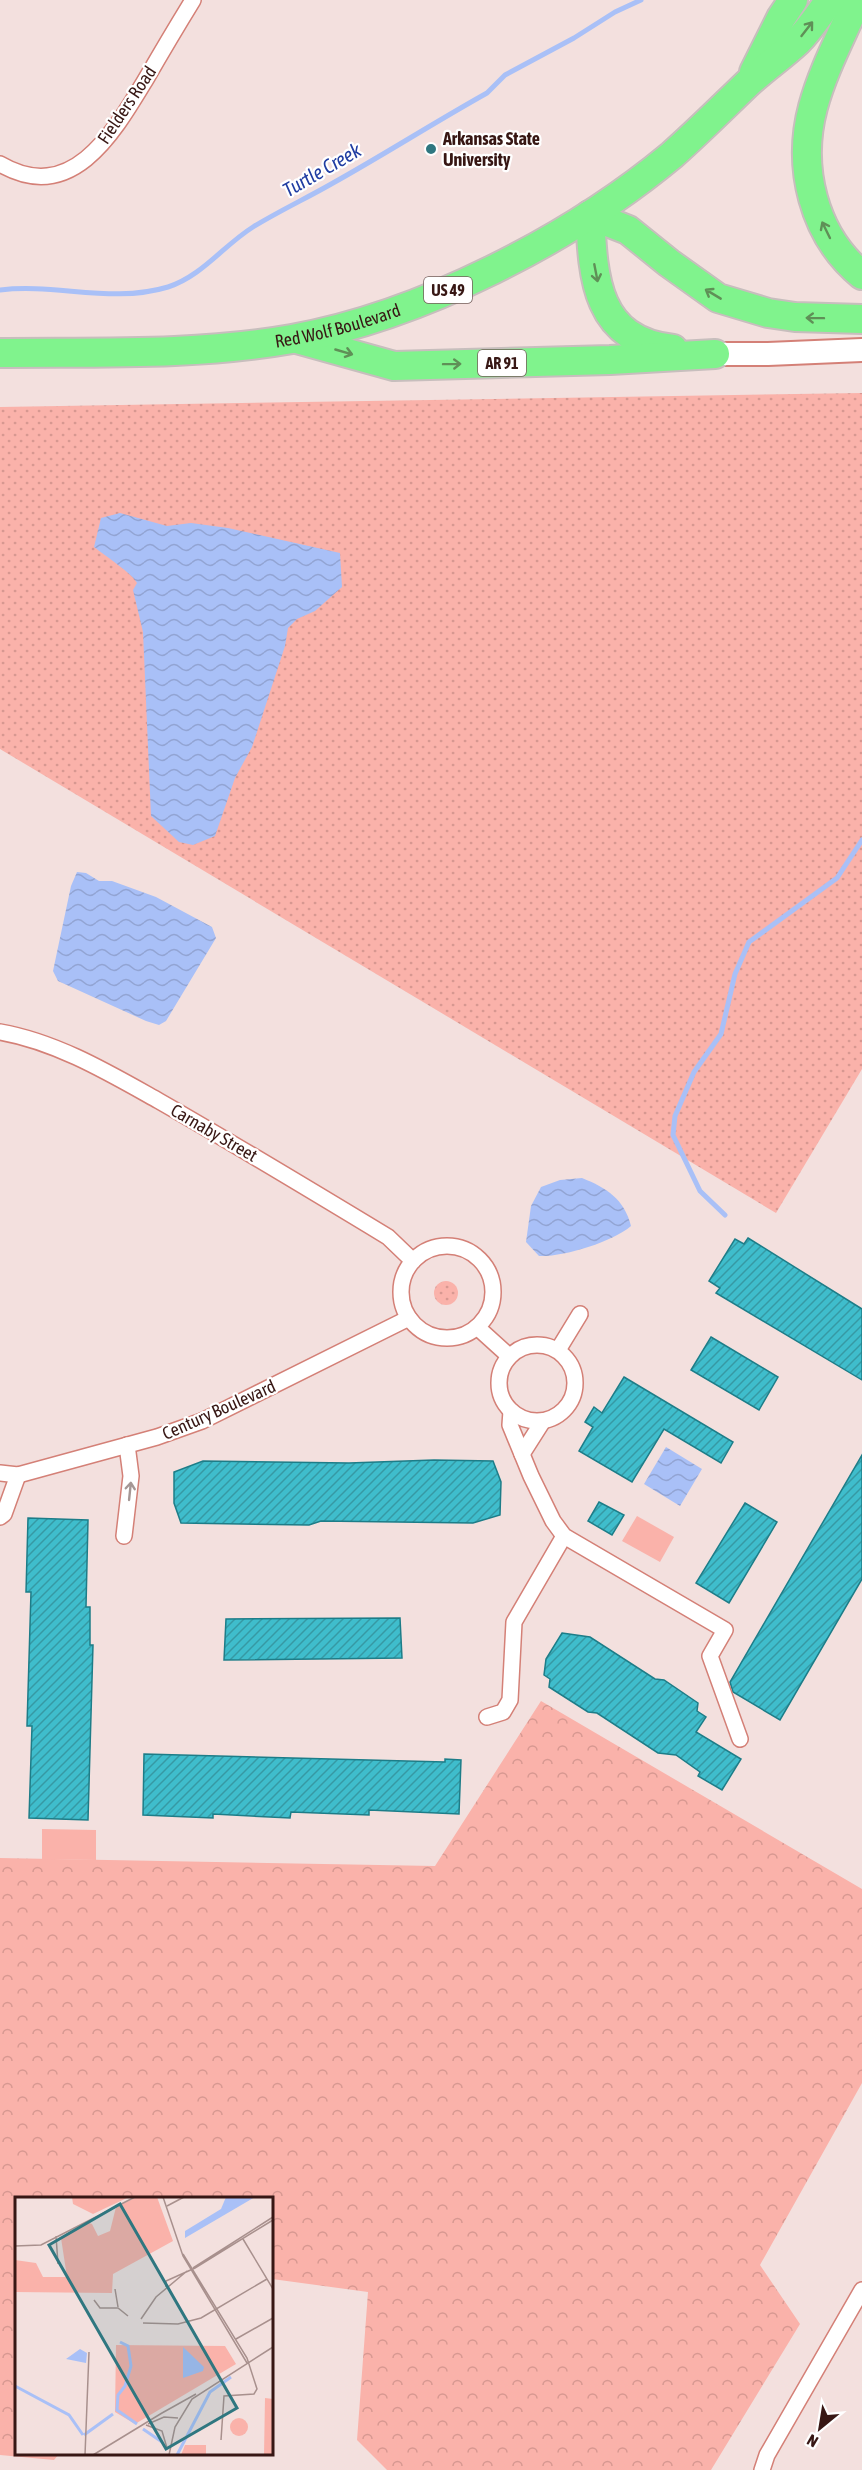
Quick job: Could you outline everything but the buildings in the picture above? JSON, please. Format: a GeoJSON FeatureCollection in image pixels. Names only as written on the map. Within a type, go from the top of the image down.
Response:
{"type":"FeatureCollection","features":[{"type":"Feature","properties":{"kind":"highway","name":"Red Wolf Boulevard"},"geometry":{"type":"LineString","coordinates":[[749,82],[781,18],[793,0]]}},
{"type":"Feature","properties":{"kind":"highway","name":"Red Wolf Boulevard"},"geometry":{"type":"LineString","coordinates":[[0,353],[204,350],[295,338],[368,320],[450,290],[590,215],[670,156],[749,82],[799,40],[830,0]]}},
{"type":"Feature","properties":{"kind":"highway"},"geometry":{"type":"LineString","coordinates":[[857,0],[813,107],[806,148],[809,183],[818,213],[832,242],[851,266],[862,275]]}},
{"type":"Feature","properties":{"kind":"highway"},"geometry":{"type":"LineString","coordinates":[[715,354],[654,347],[617,326],[601,296],[592,251],[590,215],[628,230],[718,298],[768,313],[795,317],[862,319]]}},
{"type":"Feature","properties":{"kind":"highway","name":"AR 91"},"geometry":{"type":"LineString","coordinates":[[295,338],[394,366],[610,360],[715,354]]}},
{"type":"Feature","properties":{"kind":"main road","name":"AR 91"},"geometry":{"type":"LineString","coordinates":[[715,354],[862,350]]}},
{"type":"Feature","properties":{"kind":"street","name":"Fielders Road"},"geometry":{"type":"LineString","coordinates":[[0,164],[32,177],[59,174],[85,160],[105,143],[124,116],[193,0]]}},
{"type":"Feature","properties":{"kind":"street","name":"Carnaby Street"},"geometry":{"type":"LineString","coordinates":[[0,1032],[27,1037],[100,1069],[204,1127],[388,1237],[413,1261]]}},
{"type":"Feature","properties":{"kind":"street"},"geometry":{"type":"LineString","coordinates":[[439,1247],[454,1247],[468,1252],[480,1261],[489,1273],[493,1287],[492,1302],[486,1316],[477,1327],[464,1335],[448,1338],[419,1329],[409,1318],[402,1304],[401,1288],[405,1274],[413,1261],[439,1247]]}},
{"type":"Feature","properties":{"kind":"street"},"geometry":{"type":"LineString","coordinates":[[558,1350],[580,1314]]}},
{"type":"Feature","properties":{"kind":"street","name":"Century Boulevard"},"geometry":{"type":"LineString","coordinates":[[0,1473],[18,1475],[156,1437],[202,1421],[409,1318]]}},
{"type":"Feature","properties":{"kind":"street"},"geometry":{"type":"LineString","coordinates":[[477,1327],[509,1356]]}},
{"type":"Feature","properties":{"kind":"street"},"geometry":{"type":"LineString","coordinates":[[532,1345],[546,1345],[558,1350],[567,1358],[576,1379],[571,1402],[564,1411],[543,1421],[531,1421],[511,1411],[503,1401],[499,1378],[502,1366],[509,1356],[532,1345]]}},
{"type":"Feature","properties":{"kind":"street"},"geometry":{"type":"LineString","coordinates":[[511,1411],[510,1425],[522,1454],[553,1521],[564,1536],[726,1630],[710,1656],[740,1739]]}},
{"type":"Feature","properties":{"kind":"street"},"geometry":{"type":"LineString","coordinates":[[522,1454],[543,1421]]}},
{"type":"Feature","properties":{"kind":"street"},"geometry":{"type":"LineString","coordinates":[[124,1536],[131,1476],[127,1445]]}},
{"type":"Feature","properties":{"kind":"street"},"geometry":{"type":"LineString","coordinates":[[0,1517],[4,1514],[18,1475]]}},
{"type":"Feature","properties":{"kind":"street"},"geometry":{"type":"LineString","coordinates":[[487,1717],[503,1712],[510,1700],[511,1640],[514,1622],[564,1536]]}},
{"type":"Feature","properties":{"kind":"street"},"geometry":{"type":"LineString","coordinates":[[762,2470],[767,2455],[862,2290]]}},
{"type":"Feature","properties":{"kind":"green space"},"geometry":{"type":"Polygon","coordinates":[[[862,393],[862,1069],[776,1213],[0,749],[0,407],[862,393]]]}},
{"type":"Feature","properties":{"kind":"green space"},"geometry":{"type":"Polygon","coordinates":[[[446,1281],[454,1285],[458,1293],[454,1301],[446,1305],[438,1301],[434,1293],[438,1285],[446,1281]]]}},
{"type":"Feature","properties":{"kind":"green space"},"geometry":{"type":"Polygon","coordinates":[[[637,1516],[674,1537],[660,1562],[622,1541],[637,1516]]]}},
{"type":"Feature","properties":{"kind":"green space"},"geometry":{"type":"Polygon","coordinates":[[[541,1701],[862,1889],[862,2083],[760,2265],[800,2324],[711,2470],[387,2470],[357,2440],[368,2292],[273,2279],[273,2197],[15,2197],[15,2455],[58,2455],[54,2460],[0,2455],[0,1858],[435,1866],[541,1701]]]}},
{"type":"Feature","properties":{"kind":"green space"},"geometry":{"type":"Polygon","coordinates":[[[42,1829],[96,1830],[96,1860],[42,1859],[42,1829]]]}},
{"type":"Feature","properties":{"kind":"water"},"geometry":{"type":"Polygon","coordinates":[[[120,513],[167,526],[191,523],[228,528],[340,553],[342,587],[315,611],[297,619],[288,628],[285,646],[252,747],[235,778],[215,836],[193,845],[179,842],[151,816],[143,632],[133,590],[137,583],[94,547],[101,518],[120,513]]]}},
{"type":"Feature","properties":{"kind":"water"},"geometry":{"type":"Polygon","coordinates":[[[77,872],[86,873],[99,881],[112,881],[156,897],[212,927],[216,938],[166,1021],[159,1025],[58,981],[53,971],[71,886],[77,872]]]}},
{"type":"Feature","properties":{"kind":"water"},"geometry":{"type":"Polygon","coordinates":[[[582,1178],[607,1190],[624,1209],[631,1226],[600,1243],[561,1254],[539,1256],[526,1242],[531,1206],[541,1187],[560,1180],[582,1178]]]}},
{"type":"Feature","properties":{"kind":"water"},"geometry":{"type":"Polygon","coordinates":[[[666,1447],[702,1469],[680,1506],[644,1484],[666,1447]]]}},
{"type":"Feature","properties":{"kind":"waterway","name":"Turtle Creek"},"geometry":{"type":"LineString","coordinates":[[0,290],[42,289],[126,294],[147,292],[180,282],[192,276],[253,227],[323,189],[487,93],[505,75],[574,38],[615,12],[641,0]]}},
{"type":"Feature","properties":{"kind":"waterway"},"geometry":{"type":"LineString","coordinates":[[725,1215],[700,1191],[673,1135],[675,1116],[694,1072],[721,1034],[735,974],[749,942],[837,878],[862,840]]}},
{"type":"Feature","properties":{"kind":"place","name":"Arkansas State University"},"geometry":{"type":"Point","coordinates":[431,149]}}]}
